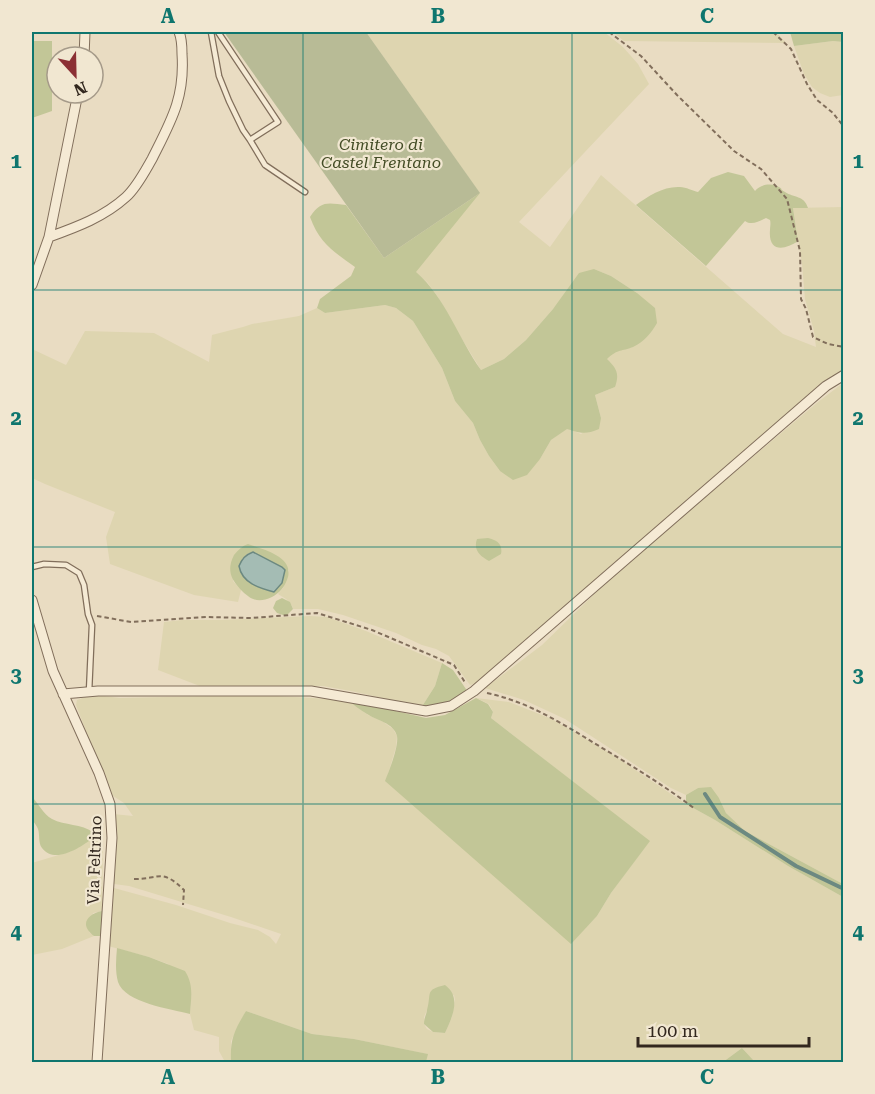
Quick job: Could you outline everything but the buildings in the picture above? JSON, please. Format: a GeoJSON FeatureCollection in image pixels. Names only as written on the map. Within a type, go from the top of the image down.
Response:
{"type":"FeatureCollection","features":[{"type":"Feature","properties":{"kind":"street"},"geometry":{"type":"LineString","coordinates":[[49,237],[82,225],[110,210],[129,195],[144,173],[174,116],[180,94],[183,63],[179,32]]}},
{"type":"Feature","properties":{"kind":"street"},"geometry":{"type":"LineString","coordinates":[[32,285],[49,237],[76,105]]}},
{"type":"Feature","properties":{"kind":"street"},"geometry":{"type":"LineString","coordinates":[[63,694],[311,691],[426,711],[451,706],[474,691],[826,386],[843,375]]}},
{"type":"Feature","properties":{"kind":"street","name":"Via Feltrino"},"geometry":{"type":"LineString","coordinates":[[32,600],[53,671],[99,773],[110,804],[112,838],[97,1062]]}},
{"type":"Feature","properties":{"kind":"lane"},"geometry":{"type":"LineString","coordinates":[[211,32],[219,76],[243,130],[265,165],[305,192]]}},
{"type":"Feature","properties":{"kind":"lane"},"geometry":{"type":"LineString","coordinates":[[218,32],[278,122],[250,140]]}},
{"type":"Feature","properties":{"kind":"lane"},"geometry":{"type":"LineString","coordinates":[[32,567],[44,564],[66,565],[79,573],[84,585],[92,625],[88,692]]}},
{"type":"Feature","properties":{"kind":"path"},"geometry":{"type":"LineString","coordinates":[[609,32],[640,56],[734,151],[761,169],[788,199],[800,251],[801,299],[813,337],[828,344],[843,347]]}},
{"type":"Feature","properties":{"kind":"path"},"geometry":{"type":"LineString","coordinates":[[773,32],[791,49],[817,100],[833,113],[843,127]]}},
{"type":"Feature","properties":{"kind":"path"},"geometry":{"type":"LineString","coordinates":[[88,614],[131,622],[206,617],[251,618],[317,613],[372,630],[453,665],[466,684],[474,691],[524,704],[547,714],[640,771],[695,809]]}},
{"type":"Feature","properties":{"kind":"path"},"geometry":{"type":"LineString","coordinates":[[134,879],[165,876],[171,878],[184,890],[183,905]]}},
{"type":"Feature","properties":{"kind":"shaded area"},"geometry":{"type":"Polygon","coordinates":[[[366,32],[604,32],[623,47],[638,64],[649,84],[519,222],[550,247],[601,175],[783,334],[816,347],[805,299],[793,208],[843,207],[843,371],[601,574],[482,681],[470,685],[449,656],[436,649],[343,615],[318,609],[293,609],[286,599],[278,594],[287,580],[289,570],[261,549],[248,544],[233,581],[241,590],[238,602],[194,595],[110,564],[106,537],[115,512],[32,478],[32,349],[66,365],[85,331],[154,333],[209,362],[212,335],[252,324],[299,316],[317,308],[325,313],[385,305],[396,308],[413,321],[442,368],[455,401],[473,423],[489,456],[500,471],[540,459],[551,440],[567,428],[581,434],[601,418],[595,395],[615,387],[606,359],[615,351],[632,347],[637,293],[611,276],[594,269],[553,309],[526,340],[504,359],[481,370],[438,297],[427,282],[415,272],[479,192],[366,32]]]}},
{"type":"Feature","properties":{"kind":"shaded area"},"geometry":{"type":"Polygon","coordinates":[[[613,32],[776,32],[786,43],[624,41],[613,32]]]}},
{"type":"Feature","properties":{"kind":"shaded area"},"geometry":{"type":"Polygon","coordinates":[[[833,41],[843,42],[843,95],[830,97],[812,87],[804,74],[794,46],[833,41]]]}},
{"type":"Feature","properties":{"kind":"shaded area"},"geometry":{"type":"Polygon","coordinates":[[[843,383],[843,884],[745,831],[726,813],[719,798],[698,788],[686,795],[671,788],[565,719],[524,700],[485,688],[542,645],[621,568],[843,383]]]}},
{"type":"Feature","properties":{"kind":"shaded area"},"geometry":{"type":"Polygon","coordinates":[[[327,617],[442,663],[435,686],[421,708],[323,686],[205,688],[158,670],[164,622],[327,617]]]}},
{"type":"Feature","properties":{"kind":"shaded area"},"geometry":{"type":"Polygon","coordinates":[[[95,695],[120,698],[259,695],[348,700],[393,729],[397,736],[386,781],[571,943],[597,916],[649,841],[491,718],[493,712],[489,704],[476,698],[509,702],[552,719],[613,755],[686,804],[843,897],[843,1062],[755,1062],[742,1048],[723,1062],[426,1062],[427,1054],[354,1039],[312,1034],[246,1011],[231,1041],[231,1062],[225,1062],[219,1051],[219,1037],[194,1030],[190,1014],[191,996],[168,964],[108,946],[114,888],[258,930],[270,937],[276,944],[281,934],[129,886],[114,884],[113,814],[133,816],[124,803],[110,794],[76,705],[77,700],[95,695]],[[454,995],[427,1010],[424,1024],[427,1029],[445,1033],[452,1017],[454,995]]]}},
{"type":"Feature","properties":{"kind":"shaded area"},"geometry":{"type":"Polygon","coordinates":[[[93,838],[103,839],[102,911],[93,913],[89,932],[94,936],[62,949],[32,955],[32,863],[72,851],[93,838]]]}},
{"type":"Feature","properties":{"kind":"green space","name":"Cimitero di Castel Frentano"},"geometry":{"type":"Polygon","coordinates":[[[224,32],[366,32],[480,193],[384,258],[224,32]]]}},
{"type":"Feature","properties":{"kind":"green space"},"geometry":{"type":"Polygon","coordinates":[[[790,32],[843,32],[843,42],[833,41],[794,46],[790,32]]]}},
{"type":"Feature","properties":{"kind":"green space"},"geometry":{"type":"Polygon","coordinates":[[[32,41],[52,41],[52,45],[45,45],[45,105],[52,105],[52,111],[32,118],[32,41]]]}},
{"type":"Feature","properties":{"kind":"green space"},"geometry":{"type":"Polygon","coordinates":[[[728,172],[744,176],[755,191],[762,186],[774,185],[804,201],[808,208],[793,208],[798,241],[783,248],[775,246],[770,237],[770,220],[766,218],[753,223],[745,221],[706,266],[636,205],[668,188],[682,187],[698,192],[711,178],[728,172]]]}},
{"type":"Feature","properties":{"kind":"green space"},"geometry":{"type":"Polygon","coordinates":[[[480,193],[416,272],[444,306],[481,370],[504,359],[526,340],[553,309],[579,273],[594,269],[611,276],[655,308],[657,323],[641,342],[607,359],[615,368],[617,378],[615,387],[595,395],[601,418],[599,429],[583,433],[567,429],[551,440],[527,475],[513,480],[500,471],[489,456],[473,423],[455,401],[442,368],[413,321],[396,308],[385,305],[325,313],[317,308],[320,299],[351,276],[355,267],[334,251],[318,234],[310,217],[321,205],[330,203],[346,205],[384,258],[480,193]]]}},
{"type":"Feature","properties":{"kind":"green space"},"geometry":{"type":"Polygon","coordinates":[[[488,538],[499,543],[501,548],[501,554],[489,561],[480,555],[476,546],[477,539],[488,538]]]}},
{"type":"Feature","properties":{"kind":"green space"},"geometry":{"type":"Polygon","coordinates":[[[248,544],[270,552],[283,560],[287,566],[289,572],[286,583],[272,597],[262,600],[251,598],[240,589],[232,577],[230,569],[234,555],[248,544]],[[253,552],[242,559],[274,592],[282,583],[285,570],[253,552]]]}},
{"type":"Feature","properties":{"kind":"green space"},"geometry":{"type":"Polygon","coordinates":[[[282,598],[290,602],[293,609],[286,616],[277,613],[273,608],[276,601],[282,598]]]}},
{"type":"Feature","properties":{"kind":"green space"},"geometry":{"type":"Polygon","coordinates":[[[442,663],[453,670],[468,692],[445,707],[421,708],[435,686],[442,663]]]}},
{"type":"Feature","properties":{"kind":"green space"},"geometry":{"type":"Polygon","coordinates":[[[476,698],[488,704],[493,712],[491,718],[650,841],[611,893],[597,916],[571,944],[385,781],[397,746],[397,736],[389,725],[364,712],[348,700],[426,718],[445,715],[476,698]]]}},
{"type":"Feature","properties":{"kind":"green space"},"geometry":{"type":"Polygon","coordinates":[[[711,787],[726,813],[745,831],[843,884],[843,897],[686,804],[686,795],[698,788],[711,787]]]}},
{"type":"Feature","properties":{"kind":"green space"},"geometry":{"type":"Polygon","coordinates":[[[32,797],[49,817],[89,830],[94,833],[93,838],[68,853],[54,855],[47,853],[41,846],[38,829],[32,819],[32,797]]]}},
{"type":"Feature","properties":{"kind":"green space"},"geometry":{"type":"Polygon","coordinates":[[[102,911],[101,936],[94,936],[87,928],[87,920],[102,911]]]}},
{"type":"Feature","properties":{"kind":"green space"},"geometry":{"type":"Polygon","coordinates":[[[117,948],[185,971],[191,987],[190,1014],[139,1000],[122,989],[116,974],[117,948]]]}},
{"type":"Feature","properties":{"kind":"green space"},"geometry":{"type":"Polygon","coordinates":[[[445,985],[453,995],[453,1014],[445,1033],[433,1032],[424,1024],[430,993],[445,985]]]}},
{"type":"Feature","properties":{"kind":"green space"},"geometry":{"type":"Polygon","coordinates":[[[246,1011],[312,1034],[354,1039],[428,1054],[426,1062],[231,1062],[234,1035],[246,1011]]]}},
{"type":"Feature","properties":{"kind":"green space"},"geometry":{"type":"Polygon","coordinates":[[[742,1048],[755,1062],[723,1062],[742,1048]]]}},
{"type":"Feature","properties":{"kind":"water"},"geometry":{"type":"Polygon","coordinates":[[[253,552],[285,570],[282,583],[274,592],[247,581],[241,572],[239,566],[241,561],[253,552]]]}},
{"type":"Feature","properties":{"kind":"waterway"},"geometry":{"type":"LineString","coordinates":[[705,794],[720,817],[796,866],[844,889]]}}]}
